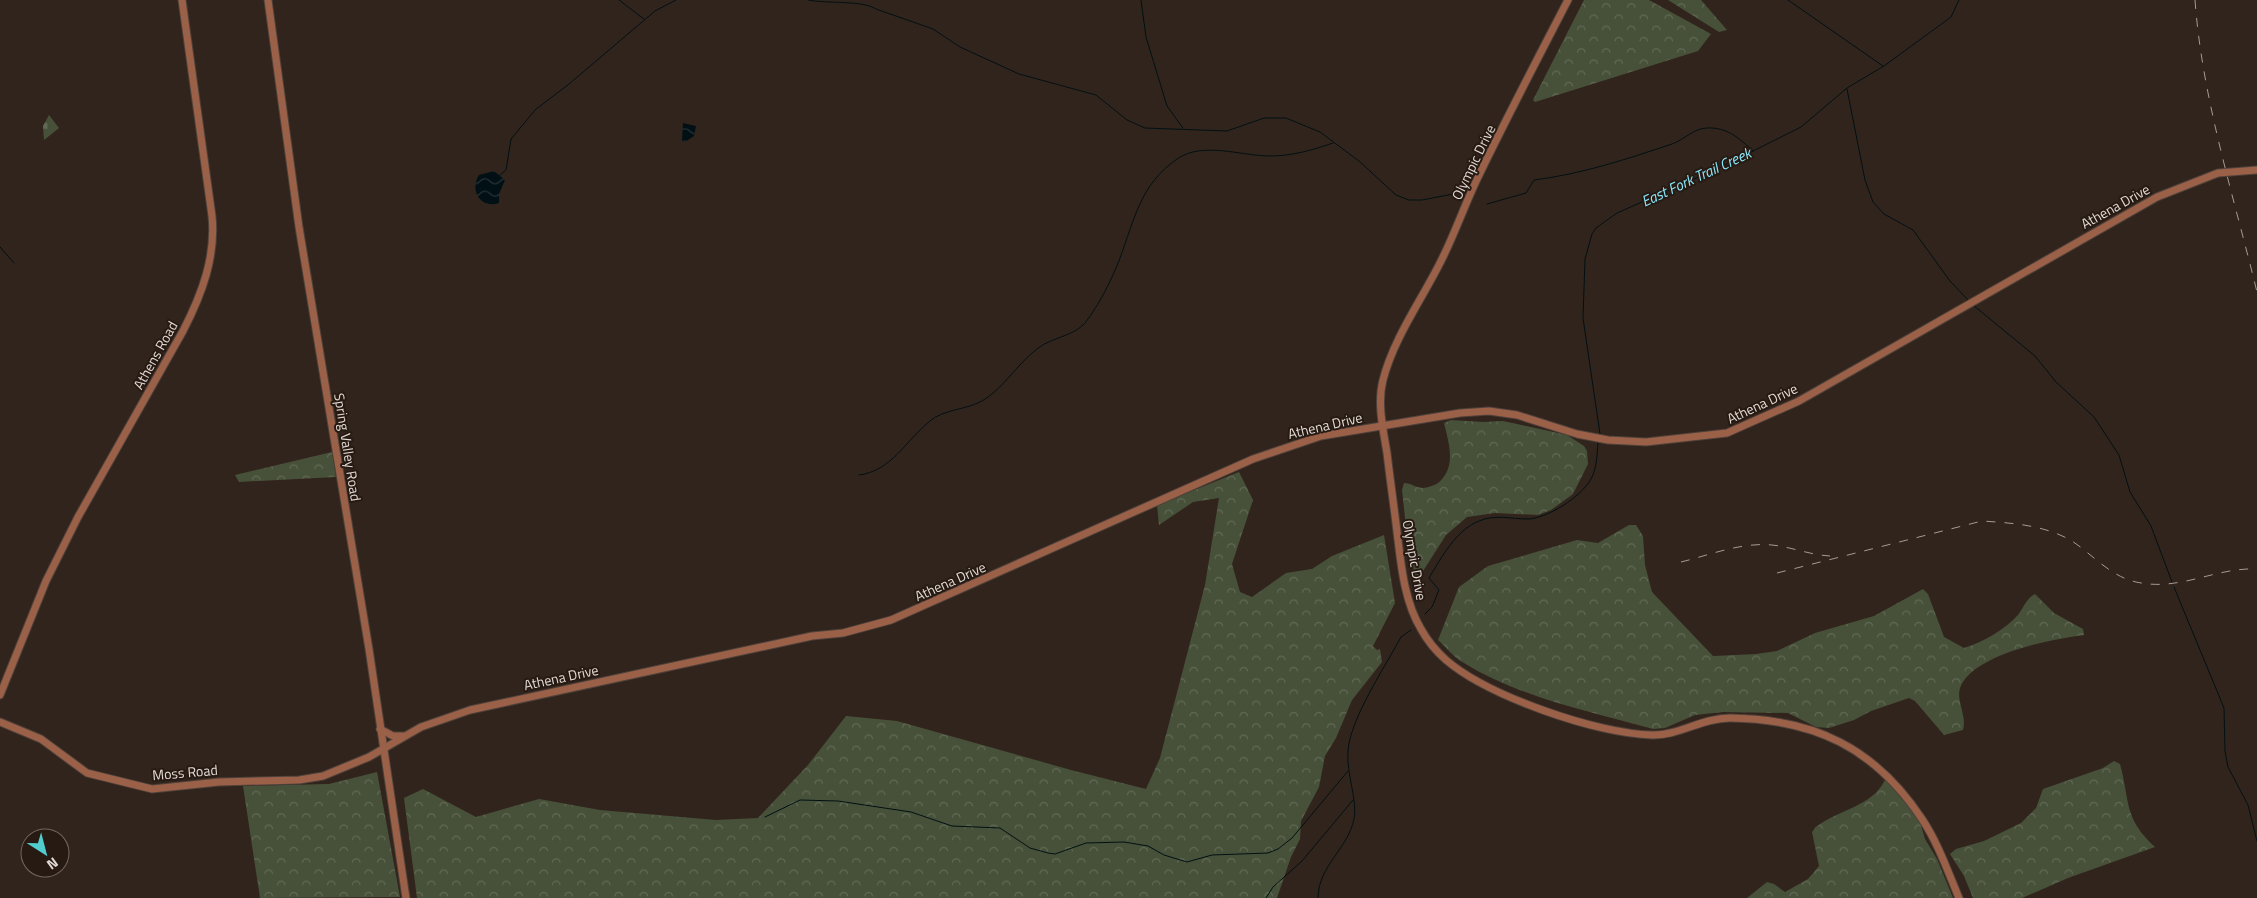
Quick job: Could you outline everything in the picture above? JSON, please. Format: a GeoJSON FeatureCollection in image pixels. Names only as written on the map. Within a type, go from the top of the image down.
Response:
{"type":"FeatureCollection","features":[{"type":"Feature","properties":{"kind":"street","name":"Athens Road"},"geometry":{"type":"LineString","coordinates":[[0,695],[46,581],[78,517],[183,331],[196,305],[207,275],[213,244],[213,222],[182,0]]}},
{"type":"Feature","properties":{"kind":"street","name":"Spring Valley Road"},"geometry":{"type":"LineString","coordinates":[[268,0],[299,227],[406,898]]}},
{"type":"Feature","properties":{"kind":"street","name":"Olympic Drive"},"geometry":{"type":"LineString","coordinates":[[1568,0],[1479,175],[1443,258],[1389,360],[1381,393],[1382,425],[1401,558],[1412,614],[1425,636],[1444,658],[1472,677],[1520,700],[1580,723],[1606,729],[1658,735],[1698,723],[1729,718],[1802,726],[1833,738],[1877,767],[1896,785],[1923,820],[1943,857],[1959,898]]}},
{"type":"Feature","properties":{"kind":"street","name":"Athena Drive"},"geometry":{"type":"LineString","coordinates":[[383,749],[442,718],[509,700],[812,636],[844,633],[891,620],[1273,451],[1321,436],[1460,413],[1489,412],[1517,415],[1577,434],[1608,440],[1646,442],[1727,433],[1799,401],[2157,197],[2218,172],[2257,170]]}},
{"type":"Feature","properties":{"kind":"street","name":"Moss Road"},"geometry":{"type":"LineString","coordinates":[[0,722],[41,739],[87,773],[152,789],[235,780],[299,780],[323,776],[369,757],[383,749]]}},
{"type":"Feature","properties":{"kind":"street"},"geometry":{"type":"LineString","coordinates":[[380,730],[392,736],[406,736]]}},
{"type":"Feature","properties":{"kind":"street"},"geometry":{"type":"LineString","coordinates":[[369,757],[377,760],[386,769]]}},
{"type":"Feature","properties":{"kind":"green space"},"geometry":{"type":"Polygon","coordinates":[[[1584,0],[1649,0],[1711,34],[1698,51],[1535,102],[1533,100],[1584,0]]]}},
{"type":"Feature","properties":{"kind":"green space"},"geometry":{"type":"Polygon","coordinates":[[[1668,0],[1701,0],[1727,30],[1719,32],[1668,0]]]}},
{"type":"Feature","properties":{"kind":"green space"},"geometry":{"type":"Polygon","coordinates":[[[49,115],[59,128],[44,140],[43,126],[49,115]]]}},
{"type":"Feature","properties":{"kind":"green space"},"geometry":{"type":"Polygon","coordinates":[[[1451,420],[1503,421],[1567,435],[1584,446],[1587,451],[1588,464],[1573,494],[1551,510],[1538,515],[1495,513],[1467,517],[1446,535],[1416,582],[1407,536],[1402,490],[1404,483],[1425,488],[1437,484],[1444,477],[1450,463],[1450,455],[1444,423],[1451,420]]]}},
{"type":"Feature","properties":{"kind":"green space"},"geometry":{"type":"Polygon","coordinates":[[[332,452],[336,477],[239,482],[235,475],[332,452]]]}},
{"type":"Feature","properties":{"kind":"green space"},"geometry":{"type":"Polygon","coordinates":[[[1239,472],[1253,500],[1232,564],[1240,592],[1252,597],[1286,573],[1312,569],[1332,556],[1384,535],[1395,603],[1373,646],[1377,650],[1380,649],[1382,662],[1352,700],[1336,738],[1325,756],[1319,787],[1301,821],[1300,839],[1291,857],[1277,898],[417,898],[404,798],[423,789],[476,817],[539,799],[600,810],[716,820],[758,818],[808,765],[846,716],[897,721],[1146,789],[1160,758],[1205,585],[1219,498],[1193,502],[1159,525],[1157,505],[1239,472]]]}},
{"type":"Feature","properties":{"kind":"green space"},"geometry":{"type":"Polygon","coordinates":[[[1629,525],[1636,525],[1643,536],[1645,565],[1652,592],[1713,656],[1777,651],[1815,633],[1874,616],[1923,589],[1928,594],[1944,637],[1964,648],[1986,639],[2006,626],[2018,615],[2027,601],[2035,594],[2054,613],[2083,629],[2084,635],[2053,640],[2015,650],[1980,666],[1968,676],[1960,688],[1959,698],[1964,719],[1963,730],[1944,735],[1915,701],[1909,698],[1829,728],[1816,727],[1788,713],[1723,712],[1695,715],[1665,728],[1653,729],[1580,710],[1508,685],[1460,661],[1438,640],[1459,587],[1488,566],[1577,540],[1598,543],[1629,525]]]}},
{"type":"Feature","properties":{"kind":"green space"},"geometry":{"type":"Polygon","coordinates":[[[2114,761],[2120,764],[2132,817],[2137,827],[2155,847],[2068,878],[2022,898],[1973,898],[1964,876],[1950,854],[1956,849],[1984,841],[2021,823],[2036,808],[2043,789],[2103,768],[2114,761]]]}},
{"type":"Feature","properties":{"kind":"green space"},"geometry":{"type":"Polygon","coordinates":[[[377,772],[400,897],[260,898],[243,786],[329,784],[377,772]]]}},
{"type":"Feature","properties":{"kind":"green space"},"geometry":{"type":"Polygon","coordinates":[[[1885,780],[1891,782],[1920,822],[1925,839],[1937,859],[1953,898],[1747,898],[1767,882],[1774,884],[1785,892],[1808,879],[1819,866],[1812,832],[1824,821],[1872,796],[1885,780]]]}},
{"type":"Feature","properties":{"kind":"water"},"geometry":{"type":"Polygon","coordinates":[[[683,123],[696,126],[694,136],[685,142],[682,141],[683,123]]]}},
{"type":"Feature","properties":{"kind":"water"},"geometry":{"type":"Polygon","coordinates":[[[494,171],[505,180],[499,194],[499,203],[493,204],[482,201],[478,197],[475,187],[479,175],[494,171]]]}},
{"type":"Feature","properties":{"kind":"waterway"},"geometry":{"type":"LineString","coordinates":[[619,0],[644,19]]}},
{"type":"Feature","properties":{"kind":"waterway"},"geometry":{"type":"LineString","coordinates":[[500,175],[506,170],[511,139],[535,110],[569,84],[655,11],[676,0]]}},
{"type":"Feature","properties":{"kind":"waterway"},"geometry":{"type":"LineString","coordinates":[[808,0],[862,4],[933,29],[960,47],[1019,74],[1096,95],[1127,120],[1145,128],[1227,131],[1264,118],[1286,118],[1320,132],[1359,161],[1396,195],[1409,200],[1422,200],[1453,194]]}},
{"type":"Feature","properties":{"kind":"waterway"},"geometry":{"type":"LineString","coordinates":[[1141,0],[1146,37],[1167,106],[1183,128]]}},
{"type":"Feature","properties":{"kind":"waterway"},"geometry":{"type":"LineString","coordinates":[[1788,0],[1883,66]]}},
{"type":"Feature","properties":{"kind":"waterway","name":"East Fork Trail Creek"},"geometry":{"type":"LineString","coordinates":[[1600,434],[1583,318],[1585,259],[1592,234],[1596,228],[1617,213],[1719,168],[1801,127],[1847,88],[1884,66],[1951,17],[1959,0]]}},
{"type":"Feature","properties":{"kind":"waterway"},"geometry":{"type":"LineString","coordinates":[[1847,89],[1865,180],[1873,202],[1884,214],[1913,230],[1950,281],[1969,301]]}},
{"type":"Feature","properties":{"kind":"waterway"},"geometry":{"type":"LineString","coordinates":[[1487,204],[1526,193],[1534,180],[1587,170],[1621,160],[1672,144],[1693,132],[1707,128],[1727,131],[1753,151]]}},
{"type":"Feature","properties":{"kind":"waterway"},"geometry":{"type":"LineString","coordinates":[[859,475],[881,468],[936,417],[982,401],[1037,349],[1050,341],[1071,333],[1083,325],[1110,282],[1140,203],[1155,180],[1177,159],[1187,154],[1210,150],[1270,156],[1286,155],[1333,143]]}},
{"type":"Feature","properties":{"kind":"waterway"},"geometry":{"type":"LineString","coordinates":[[0,247],[14,263]]}},
{"type":"Feature","properties":{"kind":"waterway"},"geometry":{"type":"LineString","coordinates":[[1973,305],[2035,356],[2056,382],[2094,417],[2119,455],[2130,492],[2151,526],[2172,582]]}},
{"type":"Feature","properties":{"kind":"waterway","name":"East Fork Trail Creek"},"geometry":{"type":"LineString","coordinates":[[1425,614],[1432,607],[1439,590],[1429,578],[1444,554],[1463,531],[1485,519],[1497,517],[1528,519],[1554,511],[1580,493],[1591,479],[1596,466],[1598,442]]}},
{"type":"Feature","properties":{"kind":"waterway"},"geometry":{"type":"LineString","coordinates":[[2174,587],[2224,708],[2225,751],[2228,767],[2248,805],[2257,841]]}},
{"type":"Feature","properties":{"kind":"waterway","name":"East Fork Trail Creek"},"geometry":{"type":"LineString","coordinates":[[1318,898],[1323,876],[1346,840],[1354,819],[1355,812],[1348,760],[1350,738],[1369,693],[1401,637],[1411,630]]}},
{"type":"Feature","properties":{"kind":"waterway"},"geometry":{"type":"LineString","coordinates":[[765,817],[800,800],[838,801],[911,812],[952,826],[1000,828],[1030,848],[1048,853],[1055,854],[1086,843],[1124,842],[1148,846],[1164,855],[1187,862],[1212,855],[1268,853],[1278,849],[1292,838],[1348,771]]}},
{"type":"Feature","properties":{"kind":"waterway"},"geometry":{"type":"LineString","coordinates":[[1266,898],[1273,887],[1302,861],[1353,800]]}},
{"type":"Feature","properties":{"kind":"railway"},"geometry":{"type":"LineString","coordinates":[[2195,0],[2204,74],[2220,147],[2257,292]]}},
{"type":"Feature","properties":{"kind":"railway"},"geometry":{"type":"LineString","coordinates":[[1777,573],[1982,521],[2028,526],[2051,531],[2072,541],[2118,575],[2136,582],[2168,584],[2242,569],[2257,569]]}},
{"type":"Feature","properties":{"kind":"railway"},"geometry":{"type":"LineString","coordinates":[[1681,562],[1749,545],[1772,545],[1830,556]]}}]}
